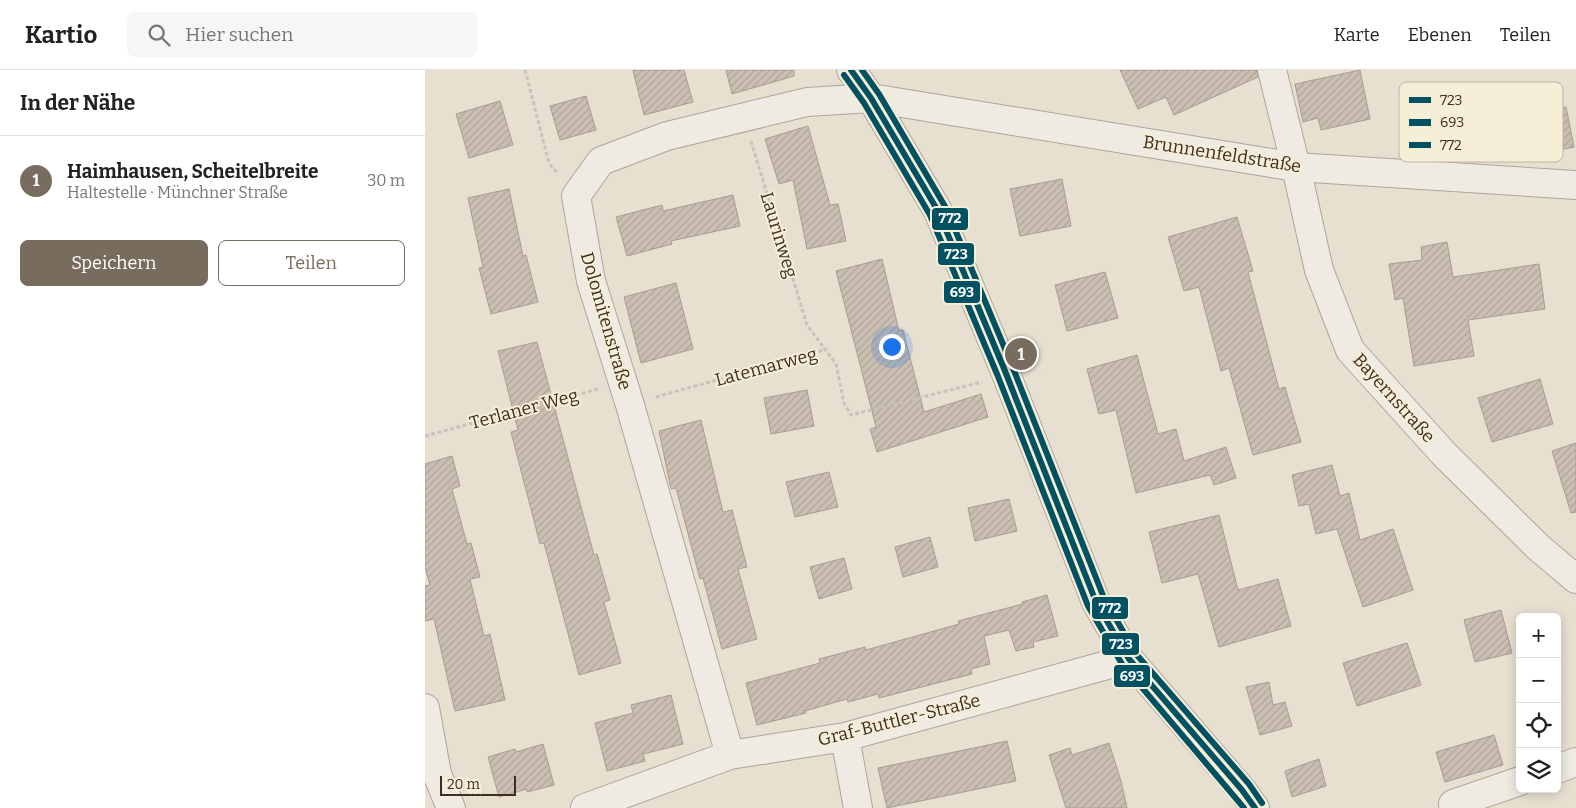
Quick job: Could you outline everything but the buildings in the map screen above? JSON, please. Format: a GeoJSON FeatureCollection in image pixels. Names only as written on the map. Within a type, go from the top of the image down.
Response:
{"type":"FeatureCollection","features":[{"type":"Feature","properties":{"kind":"street"},"geometry":{"type":"LineString","coordinates":[[851,70],[871,98],[938,211],[1005,371],[1096,602],[1129,659],[1242,790],[1255,808]]}},
{"type":"Feature","properties":{"kind":"street","name":"Bayernstraße"},"geometry":{"type":"LineString","coordinates":[[1272,70],[1297,167],[1319,270],[1350,350],[1445,454],[1538,547],[1576,579]]}},
{"type":"Feature","properties":{"kind":"street"},"geometry":{"type":"LineString","coordinates":[[576,196],[601,161],[667,136],[807,102],[871,98]]}},
{"type":"Feature","properties":{"kind":"street","name":"Brunnenfeldstraße"},"geometry":{"type":"LineString","coordinates":[[871,98],[1297,167],[1576,185]]}},
{"type":"Feature","properties":{"kind":"street","name":"Dolomitenstraße"},"geometry":{"type":"LineString","coordinates":[[576,196],[591,280],[627,394],[730,755]]}},
{"type":"Feature","properties":{"kind":"street","name":"Graf-Buttler-Straße"},"geometry":{"type":"LineString","coordinates":[[585,808],[730,755],[845,737],[1129,659]]}},
{"type":"Feature","properties":{"kind":"street"},"geometry":{"type":"LineString","coordinates":[[425,708],[437,774],[451,808]]}},
{"type":"Feature","properties":{"kind":"street"},"geometry":{"type":"LineString","coordinates":[[845,737],[858,808]]}},
{"type":"Feature","properties":{"kind":"street"},"geometry":{"type":"LineString","coordinates":[[1561,768],[1576,762]]}},
{"type":"Feature","properties":{"kind":"street"},"geometry":{"type":"LineString","coordinates":[[1453,804],[1516,782]]}},
{"type":"Feature","properties":{"kind":"path"},"geometry":{"type":"LineString","coordinates":[[525,70],[549,163],[576,196]]}},
{"type":"Feature","properties":{"kind":"path","name":"Laurinweg"},"geometry":{"type":"LineString","coordinates":[[743,117],[807,325],[824,350]]}},
{"type":"Feature","properties":{"kind":"path","name":"Latemarweg"},"geometry":{"type":"LineString","coordinates":[[627,394],[824,350],[836,364],[844,403],[851,415],[983,382],[1005,371]]}},
{"type":"Feature","properties":{"kind":"path","name":"Terlaner Weg"},"geometry":{"type":"LineString","coordinates":[[425,436],[627,394]]}},
{"type":"Feature","properties":{"kind":"transit line","name":"723"},"geometry":{"type":"LineString","coordinates":[[851,70],[871,98],[938,211],[1005,371],[1096,602],[1129,659],[1242,790],[1255,808]]}},
{"type":"Feature","properties":{"kind":"transit line","name":"772"},"geometry":{"type":"LineString","coordinates":[[862,70],[879,94],[946,208],[1013,368],[1104,598],[1136,654],[1249,784],[1262,803]]}},
{"type":"Feature","properties":{"kind":"transit line","name":"693"},"geometry":{"type":"LineString","coordinates":[[844,75],[864,103],[930,215],[997,374],[1088,606],[1122,664],[1244,808]]}},
{"type":"Feature","properties":{"kind":"place","name":"Haimhausen, Scheitelbreite"},"geometry":{"type":"Point","coordinates":[1021,354]}}]}
